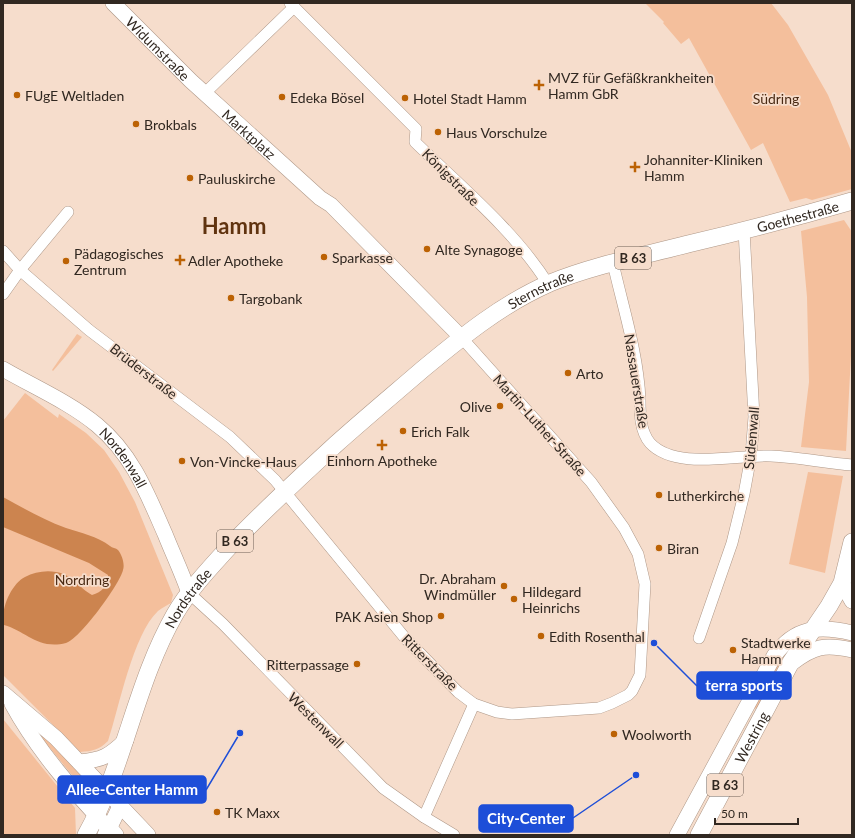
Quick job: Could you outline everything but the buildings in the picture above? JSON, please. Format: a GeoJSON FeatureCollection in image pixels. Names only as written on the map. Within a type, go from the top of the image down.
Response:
{"type":"FeatureCollection","features":[{"type":"Feature","properties":{"kind":"main road","name":"Widumstraße"},"geometry":{"type":"LineString","coordinates":[[113,3],[205,93]]}},
{"type":"Feature","properties":{"kind":"main road","name":"Marktplatz"},"geometry":{"type":"LineString","coordinates":[[205,93],[320,198],[331,205]]}},
{"type":"Feature","properties":{"kind":"main road","name":"Goethestraße"},"geometry":{"type":"LineString","coordinates":[[744,230],[852,201]]}},
{"type":"Feature","properties":{"kind":"main road","name":"Martin-Luther-Straße"},"geometry":{"type":"LineString","coordinates":[[331,205],[461,337]]}},
{"type":"Feature","properties":{"kind":"main road","name":"Sternstraße"},"geometry":{"type":"LineString","coordinates":[[370,414],[461,337],[504,308],[548,284],[613,263],[744,230]]}},
{"type":"Feature","properties":{"kind":"main road","name":"Nordenwall"},"geometry":{"type":"LineString","coordinates":[[3,369],[96,424],[123,452],[134,466],[146,490],[189,593]]}},
{"type":"Feature","properties":{"kind":"main road","name":"Nordstraße"},"geometry":{"type":"LineString","coordinates":[[96,816],[107,792],[126,740],[149,669],[175,614],[189,593],[237,538],[284,491],[370,414]]}},
{"type":"Feature","properties":{"kind":"main road","name":"B 63"},"geometry":{"type":"LineString","coordinates":[[812,629],[829,606],[842,583],[852,542]]}},
{"type":"Feature","properties":{"kind":"main road"},"geometry":{"type":"LineString","coordinates":[[842,583],[852,601]]}},
{"type":"Feature","properties":{"kind":"main road"},"geometry":{"type":"LineString","coordinates":[[812,629],[826,629],[852,633]]}},
{"type":"Feature","properties":{"kind":"main road","name":"Westring"},"geometry":{"type":"LineString","coordinates":[[699,835],[750,735],[812,629]]}},
{"type":"Feature","properties":{"kind":"main road","name":"Westring"},"geometry":{"type":"LineString","coordinates":[[677,835],[774,656],[789,639],[812,629]]}},
{"type":"Feature","properties":{"kind":"main road"},"geometry":{"type":"LineString","coordinates":[[789,666],[815,648],[835,646],[852,650]]}},
{"type":"Feature","properties":{"kind":"main road"},"geometry":{"type":"LineString","coordinates":[[7,696],[32,716],[79,762],[148,835]]}},
{"type":"Feature","properties":{"kind":"main road"},"geometry":{"type":"LineString","coordinates":[[7,696],[23,723],[37,742],[110,833]]}},
{"type":"Feature","properties":{"kind":"main road"},"geometry":{"type":"LineString","coordinates":[[79,762],[101,760],[115,751],[126,740]]}},
{"type":"Feature","properties":{"kind":"main road"},"geometry":{"type":"LineString","coordinates":[[110,833],[120,806]]}},
{"type":"Feature","properties":{"kind":"main road","name":"B 63"},"geometry":{"type":"LineString","coordinates":[[86,835],[96,816]]}},
{"type":"Feature","properties":{"kind":"street"},"geometry":{"type":"LineString","coordinates":[[205,93],[292,5]]}},
{"type":"Feature","properties":{"kind":"street","name":"Königstraße"},"geometry":{"type":"LineString","coordinates":[[292,5],[416,129],[415,142],[519,245],[548,284]]}},
{"type":"Feature","properties":{"kind":"street"},"geometry":{"type":"LineString","coordinates":[[3,294],[20,270],[68,212]]}},
{"type":"Feature","properties":{"kind":"street","name":"Südenwall"},"geometry":{"type":"LineString","coordinates":[[699,638],[732,543],[744,494],[751,456],[754,417],[744,230]]}},
{"type":"Feature","properties":{"kind":"street","name":"Brüderstraße"},"geometry":{"type":"LineString","coordinates":[[3,251],[20,270],[89,330],[230,437],[257,462],[284,491]]}},
{"type":"Feature","properties":{"kind":"street","name":"Nassauerstraße"},"geometry":{"type":"LineString","coordinates":[[613,263],[639,376],[642,427],[650,443],[666,453],[687,459],[751,456]]}},
{"type":"Feature","properties":{"kind":"street","name":"Martin-Luther-Straße"},"geometry":{"type":"LineString","coordinates":[[461,337],[591,482],[633,543],[644,575],[645,606],[640,675],[632,691]]}},
{"type":"Feature","properties":{"kind":"street"},"geometry":{"type":"LineString","coordinates":[[751,456],[775,456],[852,464]]}},
{"type":"Feature","properties":{"kind":"street","name":"Ritterstraße"},"geometry":{"type":"LineString","coordinates":[[284,491],[405,638],[458,692],[474,704],[498,712],[512,714],[548,712],[605,706],[625,697],[632,691]]}},
{"type":"Feature","properties":{"kind":"street","name":"Westenwall"},"geometry":{"type":"LineString","coordinates":[[189,593],[223,624],[375,780],[398,799],[454,835]]}},
{"type":"Feature","properties":{"kind":"street"},"geometry":{"type":"LineString","coordinates":[[424,817],[474,704]]}},
{"type":"Feature","properties":{"kind":"green space","name":"Südring"},"geometry":{"type":"Polygon","coordinates":[[[645,3],[771,3],[788,25],[828,95],[852,153],[852,189],[812,200],[806,198],[790,202],[763,143],[751,150],[689,38],[681,44],[663,23],[664,22],[645,3]]]}},
{"type":"Feature","properties":{"kind":"green space"},"geometry":{"type":"Polygon","coordinates":[[[844,220],[852,232],[852,336],[846,451],[801,447],[809,382],[807,297],[801,231],[844,220]]]}},
{"type":"Feature","properties":{"kind":"green space"},"geometry":{"type":"Polygon","coordinates":[[[77,334],[82,337],[53,371],[52,370],[77,334]]]}},
{"type":"Feature","properties":{"kind":"green space","name":"Nordring"},"geometry":{"type":"Polygon","coordinates":[[[25,393],[58,418],[59,414],[86,433],[104,450],[119,472],[135,502],[173,595],[171,603],[158,611],[149,622],[141,636],[128,672],[108,741],[95,750],[80,752],[3,675],[3,421],[25,393]]]}},
{"type":"Feature","properties":{"kind":"green space"},"geometry":{"type":"Polygon","coordinates":[[[808,472],[843,476],[825,573],[789,564],[808,472]]]}},
{"type":"Feature","properties":{"kind":"green space"},"geometry":{"type":"Polygon","coordinates":[[[788,651],[788,654],[757,709],[752,707],[778,660],[788,651]]]}},
{"type":"Feature","properties":{"kind":"green space"},"geometry":{"type":"Polygon","coordinates":[[[3,719],[75,808],[76,835],[3,835],[3,719]]]}},
{"type":"Feature","properties":{"kind":"green space"},"geometry":{"type":"Polygon","coordinates":[[[29,719],[82,776],[91,796],[90,797],[27,720],[29,719]]]}},
{"type":"Feature","properties":{"kind":"shaded area"},"geometry":{"type":"Polygon","coordinates":[[[3,497],[34,514],[66,528],[100,540],[117,549],[122,557],[124,565],[123,570],[115,587],[89,622],[72,640],[66,643],[48,644],[40,642],[4,625],[3,619],[5,605],[11,591],[20,580],[25,577],[48,571],[67,575],[92,595],[104,588],[108,575],[89,563],[3,527],[3,497]]]}},
{"type":"Feature","properties":{"kind":"place","name":"MVZ für Gefäßkrankheiten Hamm GbR"},"geometry":{"type":"Point","coordinates":[539,85]}},
{"type":"Feature","properties":{"kind":"place","name":"FUgE Weltladen"},"geometry":{"type":"Point","coordinates":[17,95]}},
{"type":"Feature","properties":{"kind":"place","name":"Edeka Bösel"},"geometry":{"type":"Point","coordinates":[282,97]}},
{"type":"Feature","properties":{"kind":"place","name":"Hotel Stadt Hamm"},"geometry":{"type":"Point","coordinates":[405,98]}},
{"type":"Feature","properties":{"kind":"place","name":"Brokbals"},"geometry":{"type":"Point","coordinates":[136,124]}},
{"type":"Feature","properties":{"kind":"place","name":"Haus Vorschulze"},"geometry":{"type":"Point","coordinates":[438,132]}},
{"type":"Feature","properties":{"kind":"place","name":"Johanniter-Kliniken Hamm"},"geometry":{"type":"Point","coordinates":[635,167]}},
{"type":"Feature","properties":{"kind":"place","name":"Pauluskirche"},"geometry":{"type":"Point","coordinates":[190,178]}},
{"type":"Feature","properties":{"kind":"place","name":"Alte Synagoge"},"geometry":{"type":"Point","coordinates":[427,249]}},
{"type":"Feature","properties":{"kind":"place","name":"Sparkasse"},"geometry":{"type":"Point","coordinates":[324,257]}},
{"type":"Feature","properties":{"kind":"place","name":"Adler Apotheke"},"geometry":{"type":"Point","coordinates":[180,260]}},
{"type":"Feature","properties":{"kind":"place","name":"Pädagogisches Zentrum"},"geometry":{"type":"Point","coordinates":[66,261]}},
{"type":"Feature","properties":{"kind":"place","name":"Targobank"},"geometry":{"type":"Point","coordinates":[231,298]}},
{"type":"Feature","properties":{"kind":"place","name":"Arto"},"geometry":{"type":"Point","coordinates":[568,373]}},
{"type":"Feature","properties":{"kind":"place","name":"Olive"},"geometry":{"type":"Point","coordinates":[500,406]}},
{"type":"Feature","properties":{"kind":"place","name":"Erich Falk"},"geometry":{"type":"Point","coordinates":[403,431]}},
{"type":"Feature","properties":{"kind":"place","name":"Einhorn Apotheke"},"geometry":{"type":"Point","coordinates":[382,445]}},
{"type":"Feature","properties":{"kind":"place","name":"Von-Vincke-Haus"},"geometry":{"type":"Point","coordinates":[182,461]}},
{"type":"Feature","properties":{"kind":"place","name":"Lutherkirche"},"geometry":{"type":"Point","coordinates":[659,495]}},
{"type":"Feature","properties":{"kind":"place","name":"Biran"},"geometry":{"type":"Point","coordinates":[659,548]}},
{"type":"Feature","properties":{"kind":"place","name":"Dr. Abraham Windmüller"},"geometry":{"type":"Point","coordinates":[504,586]}},
{"type":"Feature","properties":{"kind":"place","name":"Hildegard Heinrichs"},"geometry":{"type":"Point","coordinates":[514,599]}},
{"type":"Feature","properties":{"kind":"place","name":"PAK Asien Shop"},"geometry":{"type":"Point","coordinates":[441,616]}},
{"type":"Feature","properties":{"kind":"place","name":"Edith Rosenthal"},"geometry":{"type":"Point","coordinates":[541,636]}},
{"type":"Feature","properties":{"kind":"place","name":"terra sports"},"geometry":{"type":"Point","coordinates":[654,643]}},
{"type":"Feature","properties":{"kind":"place","name":"Stadtwerke Hamm"},"geometry":{"type":"Point","coordinates":[733,650]}},
{"type":"Feature","properties":{"kind":"place","name":"Ritterpassage"},"geometry":{"type":"Point","coordinates":[357,664]}},
{"type":"Feature","properties":{"kind":"place","name":"Allee-Center Hamm"},"geometry":{"type":"Point","coordinates":[240,733]}},
{"type":"Feature","properties":{"kind":"place","name":"Woolworth"},"geometry":{"type":"Point","coordinates":[614,734]}},
{"type":"Feature","properties":{"kind":"place","name":"City-Center"},"geometry":{"type":"Point","coordinates":[636,775]}},
{"type":"Feature","properties":{"kind":"place","name":"TK Maxx"},"geometry":{"type":"Point","coordinates":[217,812]}},
{"type":"Feature","properties":{"kind":"district","name":"Hamm"},"geometry":{"type":"Point","coordinates":[234,225]}}]}
